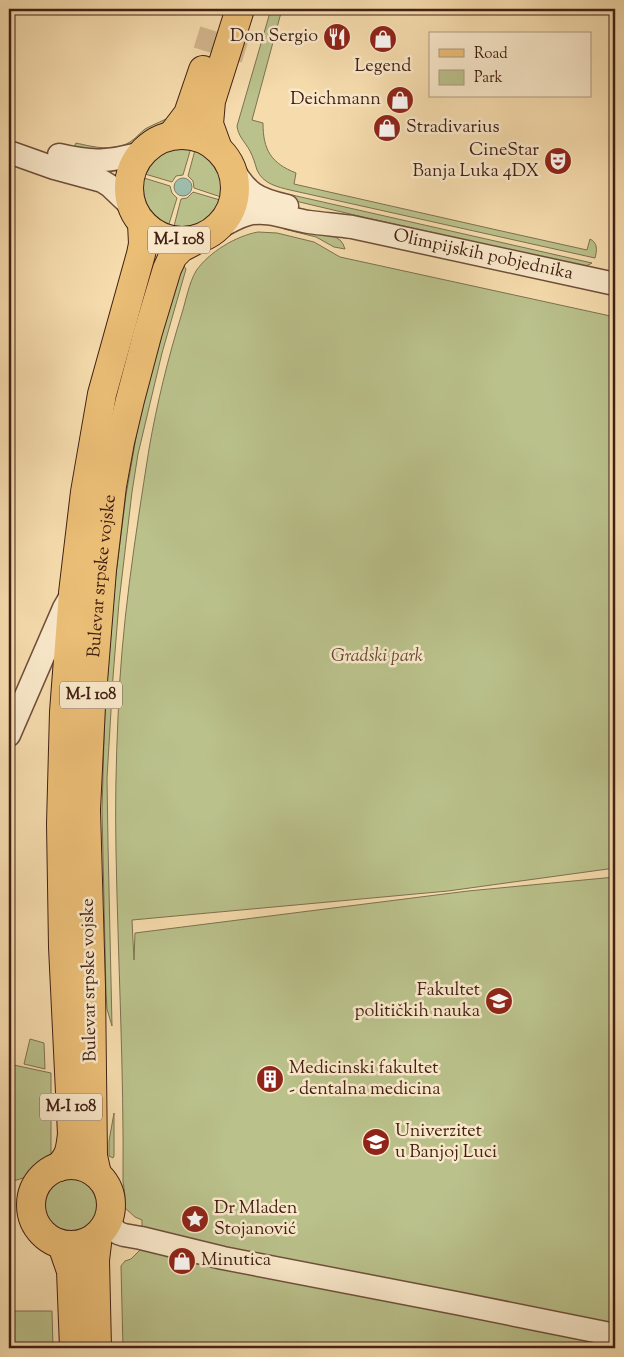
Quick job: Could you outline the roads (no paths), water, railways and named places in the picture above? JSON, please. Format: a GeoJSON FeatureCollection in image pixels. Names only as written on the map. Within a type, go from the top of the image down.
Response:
{"type":"FeatureCollection","features":[{"type":"Feature","properties":{"kind":"main road","name":"Bulevar srpske vojske"},"geometry":{"type":"LineString","coordinates":[[172,135],[188,114],[196,94],[221,9]]}},
{"type":"Feature","properties":{"kind":"main road","name":"Bulevar srpske vojske"},"geometry":{"type":"LineString","coordinates":[[97,1174],[93,1156],[86,810],[91,706],[102,570],[112,486],[130,400],[166,269],[173,256],[181,248],[204,236],[221,224],[229,213],[234,201],[234,177],[209,124],[211,101],[240,9]]}},
{"type":"Feature","properties":{"kind":"main road","name":"Bulevar srpske vojske"},"geometry":{"type":"LineString","coordinates":[[59,1166],[68,1158],[72,1134],[63,948],[61,824],[64,712],[73,593],[85,492],[102,394],[144,244],[128,187],[130,174],[134,163],[141,153],[160,139],[172,135],[184,134],[206,140],[224,157]]}},
{"type":"Feature","properties":{"kind":"main road","name":"M-I 108"},"geometry":{"type":"LineString","coordinates":[[136,215],[152,232],[168,239],[184,241],[204,236]]}},
{"type":"Feature","properties":{"kind":"main road","name":"M-I 108"},"geometry":{"type":"LineString","coordinates":[[59,1166],[40,1178],[20,1205],[42,1234],[62,1245]]}},
{"type":"Feature","properties":{"kind":"main road"},"geometry":{"type":"LineString","coordinates":[[59,1166],[79,1166],[97,1174]]}},
{"type":"Feature","properties":{"kind":"main road","name":"M-I 108"},"geometry":{"type":"LineString","coordinates":[[97,1174],[104,1182],[111,1201],[110,1212],[103,1228],[95,1260],[97,1348]]}},
{"type":"Feature","properties":{"kind":"main road"},"geometry":{"type":"LineString","coordinates":[[74,1348],[71,1271],[62,1245],[72,1246],[81,1244],[90,1240],[103,1228]]}},
{"type":"Feature","properties":{"kind":"street"},"geometry":{"type":"LineString","coordinates":[[9,151],[98,162],[141,153]]}},
{"type":"Feature","properties":{"kind":"street"},"geometry":{"type":"LineString","coordinates":[[9,151],[54,168],[102,181],[110,186],[136,215]]}},
{"type":"Feature","properties":{"kind":"street","name":"Olimpijskih pobjednika"},"geometry":{"type":"LineString","coordinates":[[224,157],[248,191],[256,196],[275,204],[310,212],[352,227]]}},
{"type":"Feature","properties":{"kind":"street","name":"Olimpijskih pobjednika"},"geometry":{"type":"LineString","coordinates":[[204,236],[236,218],[250,214],[272,214],[309,222],[352,227],[615,284]]}},
{"type":"Feature","properties":{"kind":"street"},"geometry":{"type":"LineString","coordinates":[[9,735],[64,608],[73,593]]}},
{"type":"Feature","properties":{"kind":"street"},"geometry":{"type":"LineString","coordinates":[[103,1228],[124,1236],[141,1238],[223,1258],[615,1335]]}},
{"type":"Feature","properties":{"kind":"tunnel"},"geometry":{"type":"LineString","coordinates":[[197,37],[245,52]]}},
{"type":"Feature","properties":{"kind":"place","name":"Don Sergio"},"geometry":{"type":"Point","coordinates":[337,37]}},
{"type":"Feature","properties":{"kind":"place","name":"Legend"},"geometry":{"type":"Point","coordinates":[383,39]}},
{"type":"Feature","properties":{"kind":"place","name":"Deichmann"},"geometry":{"type":"Point","coordinates":[400,100]}},
{"type":"Feature","properties":{"kind":"place","name":"Stradivarius"},"geometry":{"type":"Point","coordinates":[387,128]}},
{"type":"Feature","properties":{"kind":"place","name":"CineStar Banja Luka 4DX"},"geometry":{"type":"Point","coordinates":[558,161]}},
{"type":"Feature","properties":{"kind":"place","name":"Fakultet političkih nauka"},"geometry":{"type":"Point","coordinates":[499,1001]}},
{"type":"Feature","properties":{"kind":"place","name":"Medicinski fakultet - dentalna medicina"},"geometry":{"type":"Point","coordinates":[270,1079]}},
{"type":"Feature","properties":{"kind":"place","name":"Univerzitet u Banjoj Luci"},"geometry":{"type":"Point","coordinates":[376,1142]}},
{"type":"Feature","properties":{"kind":"place","name":"Dr Mladen Stojanović"},"geometry":{"type":"Point","coordinates":[195,1219]}},
{"type":"Feature","properties":{"kind":"place","name":"Minutica"},"geometry":{"type":"Point","coordinates":[182,1261]}},
{"type":"Feature","properties":{"kind":"park label","name":"Gradski park"},"geometry":{"type":"Point","coordinates":[377,657]}}]}
